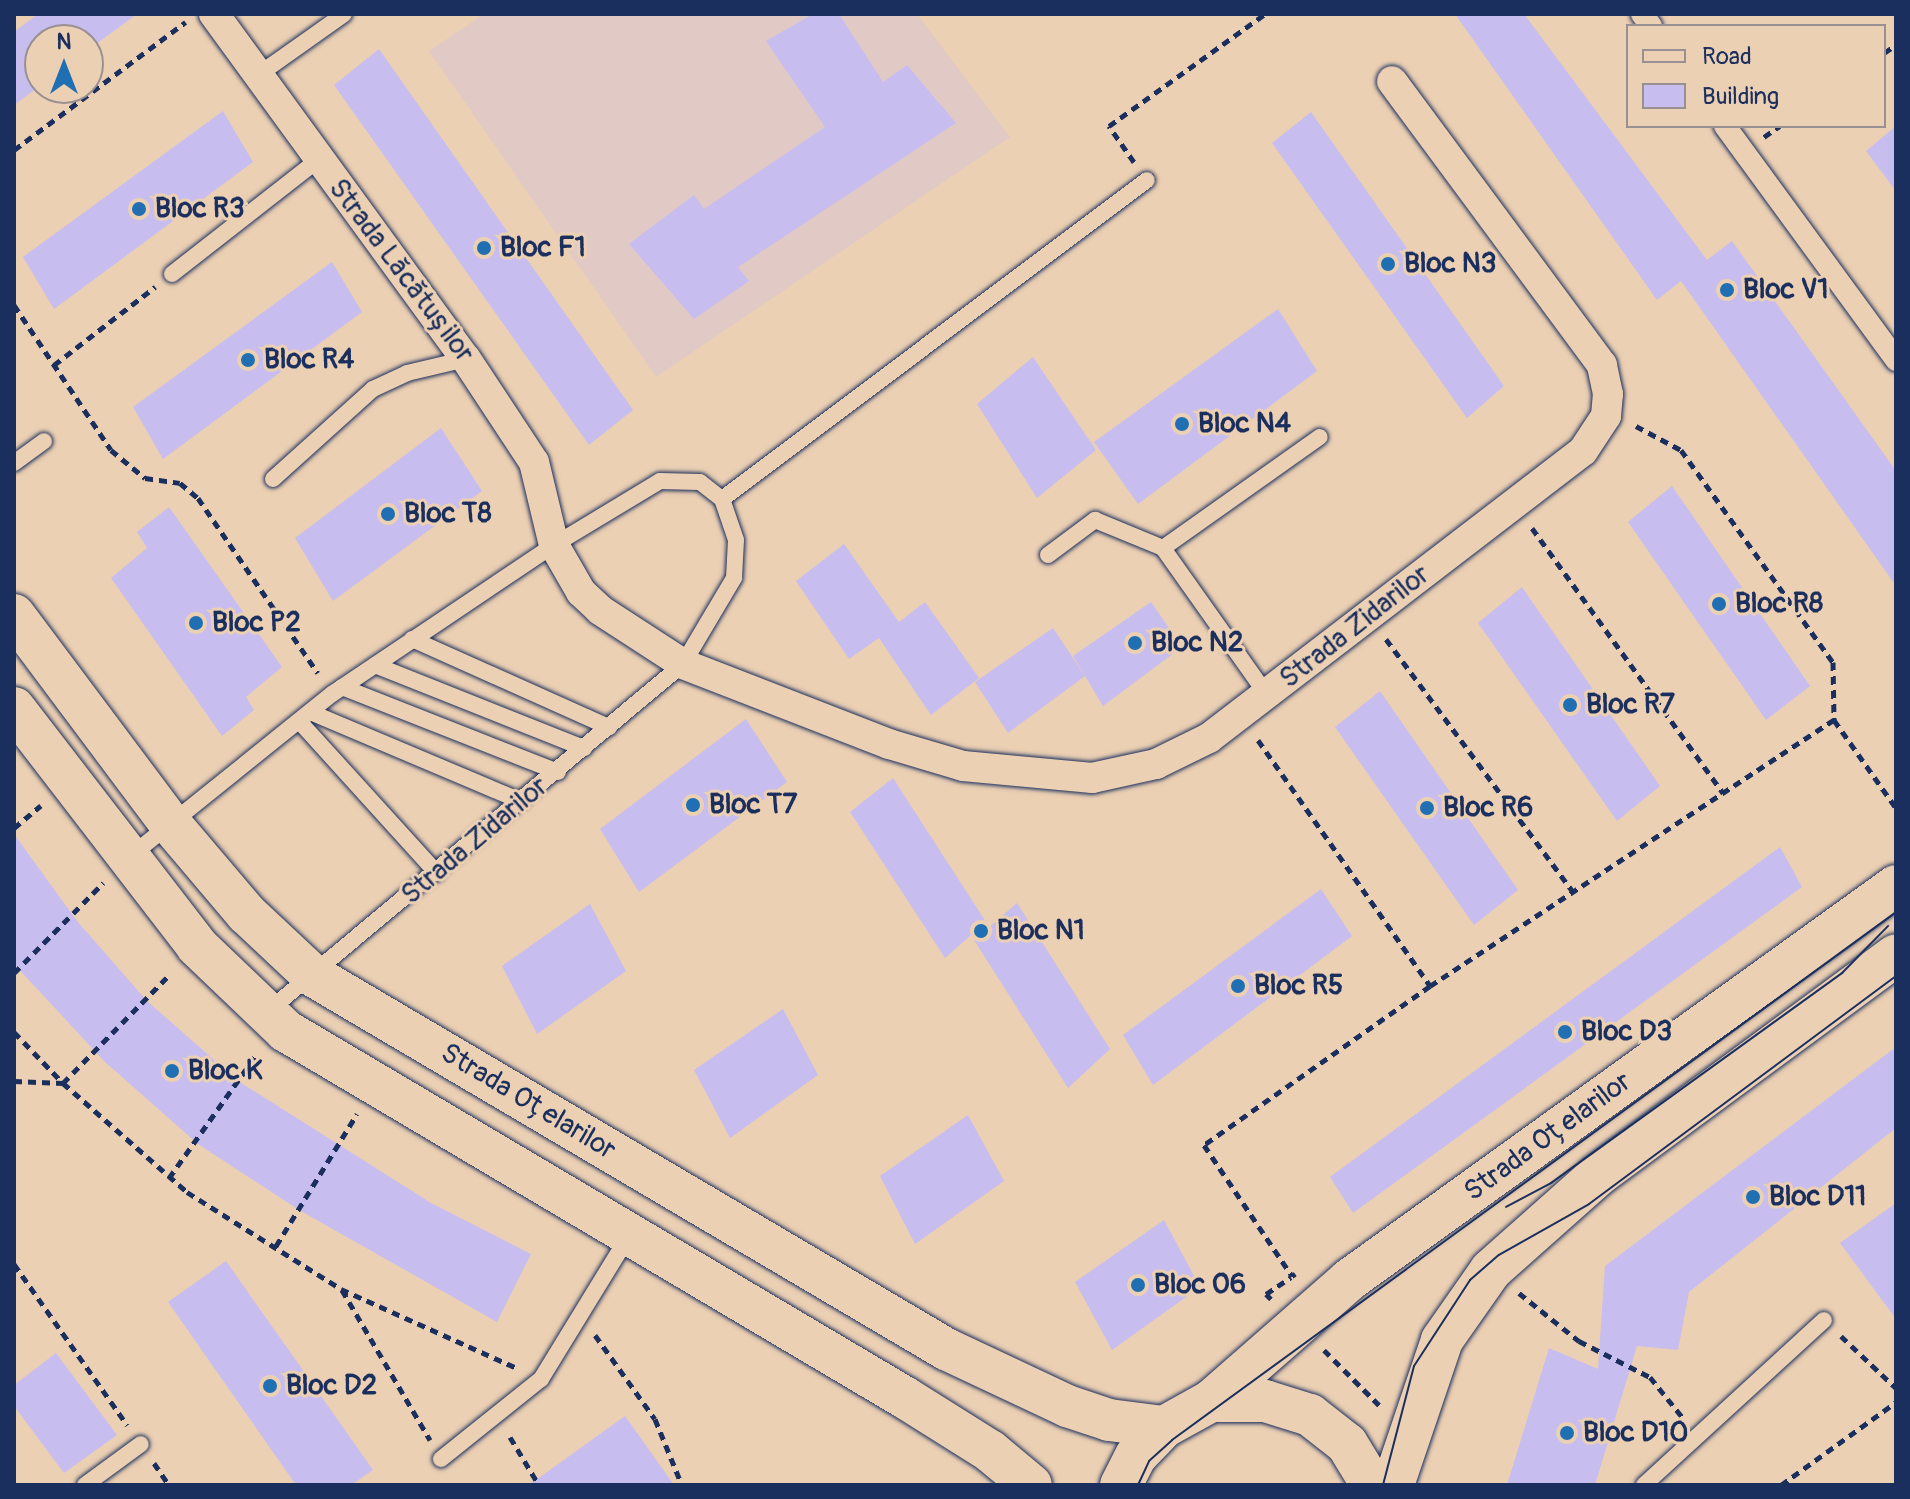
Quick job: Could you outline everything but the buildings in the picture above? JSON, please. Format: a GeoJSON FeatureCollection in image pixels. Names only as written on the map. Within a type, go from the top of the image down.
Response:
{"type":"FeatureCollection","features":[{"type":"Feature","properties":{"kind":"main road","name":"Strada Oțelarilor"},"geometry":{"type":"LineString","coordinates":[[14,615],[168,821],[247,914],[312,975],[946,1349],[1095,1416],[1164,1427]]}},
{"type":"Feature","properties":{"kind":"main road"},"geometry":{"type":"LineString","coordinates":[[14,708],[127,859],[197,946],[275,1023],[904,1397],[990,1451],[1031,1485]]}},
{"type":"Feature","properties":{"kind":"main road","name":"Strada Oțelarilor"},"geometry":{"type":"LineString","coordinates":[[1121,1485],[1136,1456],[1164,1427],[1211,1401],[1349,1280],[1896,886]]}},
{"type":"Feature","properties":{"kind":"main road"},"geometry":{"type":"LineString","coordinates":[[1393,1485],[1407,1430],[1442,1340],[1491,1270],[1598,1175],[1896,955]]}},
{"type":"Feature","properties":{"kind":"main road"},"geometry":{"type":"LineString","coordinates":[[1211,1401],[1265,1401],[1310,1415],[1347,1444],[1372,1485]]}},
{"type":"Feature","properties":{"kind":"street","name":"Strada Lăcătușilor"},"geometry":{"type":"LineString","coordinates":[[214,14],[466,359],[534,462],[554,545]]}},
{"type":"Feature","properties":{"kind":"street"},"geometry":{"type":"LineString","coordinates":[[1392,81],[1602,365],[1608,394],[1606,416]]}},
{"type":"Feature","properties":{"kind":"street"},"geometry":{"type":"LineString","coordinates":[[1726,128],[1896,360]]}},
{"type":"Feature","properties":{"kind":"street","name":"Strada Zidarilor"},"geometry":{"type":"LineString","coordinates":[[554,545],[581,592],[600,610],[683,664],[889,744],[963,766],[1092,778],[1156,764],[1241,715],[1583,451],[1606,416]]}},
{"type":"Feature","properties":{"kind":"lane"},"geometry":{"type":"LineString","coordinates":[[258,75],[344,14]]}},
{"type":"Feature","properties":{"kind":"lane"},"geometry":{"type":"LineString","coordinates":[[172,274],[318,160]]}},
{"type":"Feature","properties":{"kind":"lane"},"geometry":{"type":"LineString","coordinates":[[127,859],[168,821],[337,690],[554,545],[660,481],[700,482],[722,499],[1147,180]]}},
{"type":"Feature","properties":{"kind":"lane"},"geometry":{"type":"LineString","coordinates":[[273,479],[373,389],[407,373],[466,359]]}},
{"type":"Feature","properties":{"kind":"lane"},"geometry":{"type":"LineString","coordinates":[[1163,548],[1320,437]]}},
{"type":"Feature","properties":{"kind":"lane"},"geometry":{"type":"LineString","coordinates":[[14,463],[44,441]]}},
{"type":"Feature","properties":{"kind":"lane","name":"Strada Zidarilor"},"geometry":{"type":"LineString","coordinates":[[275,1023],[312,975],[558,772],[683,664],[734,578],[736,540],[722,499]]}},
{"type":"Feature","properties":{"kind":"lane"},"geometry":{"type":"LineString","coordinates":[[1048,555],[1095,520],[1163,548],[1267,695]]}},
{"type":"Feature","properties":{"kind":"lane"},"geometry":{"type":"LineString","coordinates":[[412,639],[609,727]]}},
{"type":"Feature","properties":{"kind":"lane"},"geometry":{"type":"LineString","coordinates":[[375,665],[584,748]]}},
{"type":"Feature","properties":{"kind":"lane"},"geometry":{"type":"LineString","coordinates":[[337,690],[558,772]]}},
{"type":"Feature","properties":{"kind":"lane"},"geometry":{"type":"LineString","coordinates":[[305,716],[521,801]]}},
{"type":"Feature","properties":{"kind":"lane"},"geometry":{"type":"LineString","coordinates":[[305,716],[437,873]]}},
{"type":"Feature","properties":{"kind":"lane"},"geometry":{"type":"LineString","coordinates":[[441,1459],[541,1379],[631,1233]]}},
{"type":"Feature","properties":{"kind":"lane"},"geometry":{"type":"LineString","coordinates":[[1644,1485],[1824,1320]]}},
{"type":"Feature","properties":{"kind":"lane"},"geometry":{"type":"LineString","coordinates":[[85,1485],[141,1444]]}},
{"type":"Feature","properties":{"kind":"path"},"geometry":{"type":"LineString","coordinates":[[14,150],[197,14]]}},
{"type":"Feature","properties":{"kind":"path"},"geometry":{"type":"LineString","coordinates":[[1147,180],[1109,126],[1265,14]]}},
{"type":"Feature","properties":{"kind":"path"},"geometry":{"type":"LineString","coordinates":[[54,365],[172,274]]}},
{"type":"Feature","properties":{"kind":"path"},"geometry":{"type":"LineString","coordinates":[[14,305],[124,463],[145,478],[180,483],[198,498],[337,690]]}},
{"type":"Feature","properties":{"kind":"path"},"geometry":{"type":"LineString","coordinates":[[1606,416],[1681,450],[1833,662],[1834,720],[1896,808]]}},
{"type":"Feature","properties":{"kind":"path"},"geometry":{"type":"LineString","coordinates":[[1514,504],[1723,793]]}},
{"type":"Feature","properties":{"kind":"path"},"geometry":{"type":"LineString","coordinates":[[1369,617],[1573,892]]}},
{"type":"Feature","properties":{"kind":"path"},"geometry":{"type":"LineString","coordinates":[[1241,715],[1430,986]]}},
{"type":"Feature","properties":{"kind":"path"},"geometry":{"type":"LineString","coordinates":[[1304,1268],[1292,1276],[1204,1145],[1430,986],[1834,720]]}},
{"type":"Feature","properties":{"kind":"path"},"geometry":{"type":"LineString","coordinates":[[14,973],[127,859]]}},
{"type":"Feature","properties":{"kind":"path"},"geometry":{"type":"LineString","coordinates":[[14,1081],[63,1083],[197,946]]}},
{"type":"Feature","properties":{"kind":"path"},"geometry":{"type":"LineString","coordinates":[[169,1178],[275,1023]]}},
{"type":"Feature","properties":{"kind":"path"},"geometry":{"type":"LineString","coordinates":[[14,1032],[63,1083],[169,1178],[341,1289],[541,1379]]}},
{"type":"Feature","properties":{"kind":"path"},"geometry":{"type":"LineString","coordinates":[[276,1246],[376,1083]]}},
{"type":"Feature","properties":{"kind":"path"},"geometry":{"type":"LineString","coordinates":[[14,1264],[169,1485]]}},
{"type":"Feature","properties":{"kind":"path"},"geometry":{"type":"LineString","coordinates":[[1491,1270],[1579,1341],[1650,1377],[1697,1435]]}},
{"type":"Feature","properties":{"kind":"path"},"geometry":{"type":"LineString","coordinates":[[341,1289],[441,1459]]}},
{"type":"Feature","properties":{"kind":"path"},"geometry":{"type":"LineString","coordinates":[[580,1314],[655,1419],[682,1485]]}},
{"type":"Feature","properties":{"kind":"path"},"geometry":{"type":"LineString","coordinates":[[1824,1320],[1896,1388]]}},
{"type":"Feature","properties":{"kind":"path"},"geometry":{"type":"LineString","coordinates":[[1781,1485],[1896,1402]]}},
{"type":"Feature","properties":{"kind":"path"},"geometry":{"type":"LineString","coordinates":[[497,1415],[539,1485]]}},
{"type":"Feature","properties":{"kind":"shaded area"},"geometry":{"type":"Polygon","coordinates":[[[484,14],[917,14],[1010,137],[656,377],[429,51],[484,14]]]}},
{"type":"Feature","properties":{"kind":"tram line"},"geometry":{"type":"LineString","coordinates":[[1138,1485],[1149,1461],[1172,1440],[1896,912]]}},
{"type":"Feature","properties":{"kind":"tram line"},"geometry":{"type":"LineString","coordinates":[[1506,1207],[1551,1183],[1842,973],[1888,926]]}},
{"type":"Feature","properties":{"kind":"tram line"},"geometry":{"type":"LineString","coordinates":[[1383,1485],[1414,1366],[1470,1280],[1499,1255],[1589,1204],[1896,976]]}},
{"type":"Feature","properties":{"kind":"place","name":"Bloc R3"},"geometry":{"type":"Point","coordinates":[139,209]}},
{"type":"Feature","properties":{"kind":"place","name":"Bloc F1"},"geometry":{"type":"Point","coordinates":[484,248]}},
{"type":"Feature","properties":{"kind":"place","name":"Bloc N3"},"geometry":{"type":"Point","coordinates":[1388,264]}},
{"type":"Feature","properties":{"kind":"place","name":"Bloc V1"},"geometry":{"type":"Point","coordinates":[1727,290]}},
{"type":"Feature","properties":{"kind":"place","name":"Bloc R4"},"geometry":{"type":"Point","coordinates":[248,360]}},
{"type":"Feature","properties":{"kind":"place","name":"Bloc N4"},"geometry":{"type":"Point","coordinates":[1182,424]}},
{"type":"Feature","properties":{"kind":"place","name":"Bloc T8"},"geometry":{"type":"Point","coordinates":[388,514]}},
{"type":"Feature","properties":{"kind":"place","name":"Bloc R8"},"geometry":{"type":"Point","coordinates":[1719,604]}},
{"type":"Feature","properties":{"kind":"place","name":"Bloc P2"},"geometry":{"type":"Point","coordinates":[196,623]}},
{"type":"Feature","properties":{"kind":"place","name":"Bloc N2"},"geometry":{"type":"Point","coordinates":[1135,643]}},
{"type":"Feature","properties":{"kind":"place","name":"Bloc R7"},"geometry":{"type":"Point","coordinates":[1570,705]}},
{"type":"Feature","properties":{"kind":"place","name":"Bloc T7"},"geometry":{"type":"Point","coordinates":[693,805]}},
{"type":"Feature","properties":{"kind":"place","name":"Bloc R6"},"geometry":{"type":"Point","coordinates":[1427,808]}},
{"type":"Feature","properties":{"kind":"place","name":"Bloc N1"},"geometry":{"type":"Point","coordinates":[981,931]}},
{"type":"Feature","properties":{"kind":"place","name":"Bloc R5"},"geometry":{"type":"Point","coordinates":[1238,986]}},
{"type":"Feature","properties":{"kind":"place","name":"Bloc D3"},"geometry":{"type":"Point","coordinates":[1565,1032]}},
{"type":"Feature","properties":{"kind":"place","name":"Bloc K"},"geometry":{"type":"Point","coordinates":[172,1071]}},
{"type":"Feature","properties":{"kind":"place","name":"Bloc D11"},"geometry":{"type":"Point","coordinates":[1753,1197]}},
{"type":"Feature","properties":{"kind":"place","name":"Bloc O6"},"geometry":{"type":"Point","coordinates":[1138,1285]}},
{"type":"Feature","properties":{"kind":"place","name":"Bloc D2"},"geometry":{"type":"Point","coordinates":[270,1386]}},
{"type":"Feature","properties":{"kind":"place","name":"Bloc D10"},"geometry":{"type":"Point","coordinates":[1567,1433]}}]}
